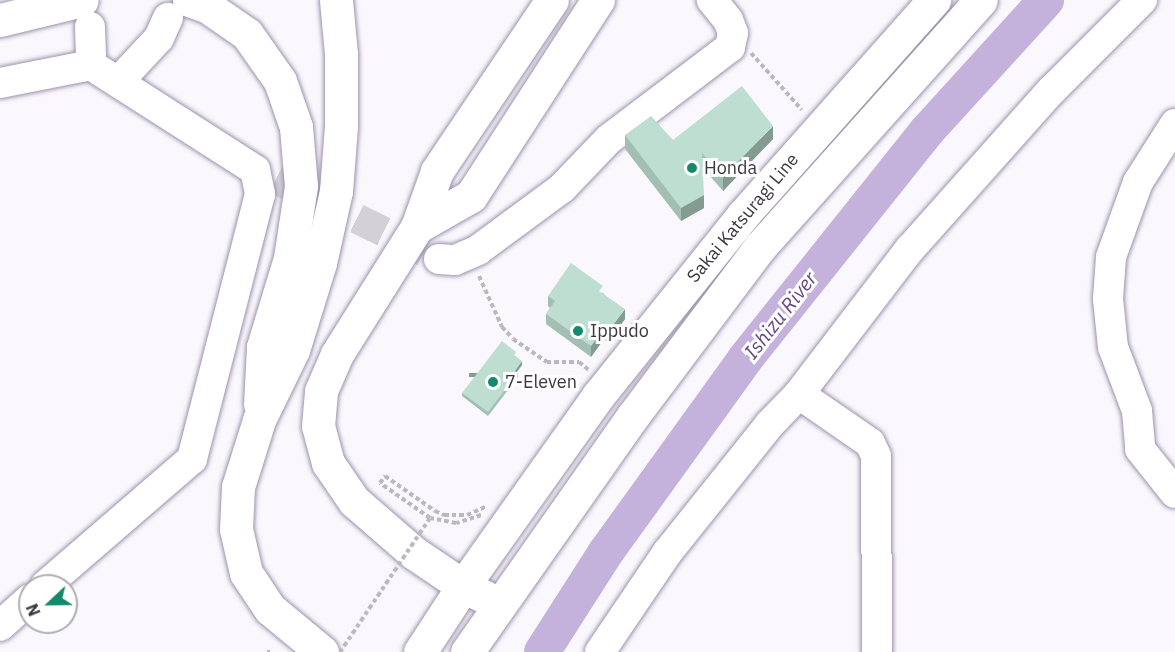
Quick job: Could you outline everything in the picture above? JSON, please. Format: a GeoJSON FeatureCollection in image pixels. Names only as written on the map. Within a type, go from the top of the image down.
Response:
{"type":"FeatureCollection","features":[{"type":"Feature","properties":{"kind":"main road"},"geometry":{"type":"LineString","coordinates":[[322,652],[270,609],[246,573],[236,529],[238,487],[259,420],[293,350],[320,263],[336,192],[341,126],[341,54],[336,0]]}},
{"type":"Feature","properties":{"kind":"main road"},"geometry":{"type":"LineString","coordinates":[[500,604],[463,586],[414,553],[354,501],[328,463],[318,426],[321,391],[337,354],[417,227],[436,171],[552,0]]}},
{"type":"Feature","properties":{"kind":"main road"},"geometry":{"type":"LineString","coordinates":[[417,227],[471,196],[598,0]]}},
{"type":"Feature","properties":{"kind":"main road","name":"Sakai Katsuragi Line"},"geometry":{"type":"LineString","coordinates":[[420,652],[463,586],[598,396],[743,214],[934,0]]}},
{"type":"Feature","properties":{"kind":"main road","name":"Sakai Katsuragi Line"},"geometry":{"type":"LineString","coordinates":[[467,652],[633,416],[760,247],[981,0]]}},
{"type":"Feature","properties":{"kind":"main road"},"geometry":{"type":"LineString","coordinates":[[178,9],[208,7],[247,34],[280,81],[296,127],[301,186],[290,258],[263,347],[259,420]]}},
{"type":"Feature","properties":{"kind":"main road"},"geometry":{"type":"LineString","coordinates":[[0,20],[86,14]]}},
{"type":"Feature","properties":{"kind":"street"},"geometry":{"type":"LineString","coordinates":[[439,260],[455,260],[469,254],[562,188],[609,139],[730,47],[733,33],[728,20],[712,0]]}},
{"type":"Feature","properties":{"kind":"street"},"geometry":{"type":"LineString","coordinates":[[600,652],[667,553],[769,425],[799,394],[910,249],[1051,91],[1142,0]]}},
{"type":"Feature","properties":{"kind":"street"},"geometry":{"type":"LineString","coordinates":[[118,82],[159,38],[178,9]]}},
{"type":"Feature","properties":{"kind":"street"},"geometry":{"type":"LineString","coordinates":[[86,14],[91,65]]}},
{"type":"Feature","properties":{"kind":"street"},"geometry":{"type":"LineString","coordinates":[[0,83],[91,65],[265,175],[192,459],[59,574]]}},
{"type":"Feature","properties":{"kind":"street"},"geometry":{"type":"LineString","coordinates":[[1175,124],[1138,182],[1111,257],[1108,300],[1113,347],[1137,411],[1140,449],[1175,494]]}},
{"type":"Feature","properties":{"kind":"street"},"geometry":{"type":"LineString","coordinates":[[799,394],[870,443],[876,456],[877,652]]}},
{"type":"Feature","properties":{"kind":"street"},"geometry":{"type":"LineString","coordinates":[[0,626],[18,610]]}},
{"type":"Feature","properties":{"kind":"path"},"geometry":{"type":"LineString","coordinates":[[733,33],[819,127]]}},
{"type":"Feature","properties":{"kind":"path"},"geometry":{"type":"LineString","coordinates":[[469,254],[502,327],[513,339],[547,362],[579,362],[594,374]]}},
{"type":"Feature","properties":{"kind":"path"},"geometry":{"type":"LineString","coordinates":[[484,514],[456,523],[430,518],[380,483],[385,476],[435,511],[444,514],[466,515],[488,506]]}},
{"type":"Feature","properties":{"kind":"path"},"geometry":{"type":"LineString","coordinates":[[340,652],[430,518]]}},
{"type":"Feature","properties":{"kind":"building","name":"Honda"},"geometry":{"type":"Polygon","coordinates":[[[742,86],[773,126],[723,177],[702,153],[704,195],[681,208],[625,135],[651,116],[673,140],[742,86]]]}},
{"type":"Feature","properties":{"kind":"building"},"geometry":{"type":"Polygon","coordinates":[[[571,263],[603,286],[599,291],[625,309],[608,332],[604,329],[591,346],[546,314],[555,301],[548,296],[571,263]]]}},
{"type":"Feature","properties":{"kind":"building","name":"7-Eleven"},"geometry":{"type":"Polygon","coordinates":[[[502,341],[516,352],[514,355],[522,361],[515,371],[518,373],[488,412],[462,393],[502,341]]]}},
{"type":"Feature","properties":{"kind":"waterway","name":"Ishizu River"},"geometry":{"type":"LineString","coordinates":[[542,652],[606,552],[745,359],[927,131],[1046,0]]}},
{"type":"Feature","properties":{"kind":"tunnel"},"geometry":{"type":"LineString","coordinates":[[276,179],[439,259]]}},
{"type":"Feature","properties":{"kind":"place","name":"Honda"},"geometry":{"type":"Point","coordinates":[692,168]}},
{"type":"Feature","properties":{"kind":"place","name":"Ippudo"},"geometry":{"type":"Point","coordinates":[578,331]}},
{"type":"Feature","properties":{"kind":"place","name":"7-Eleven"},"geometry":{"type":"Point","coordinates":[493,382]}}]}
